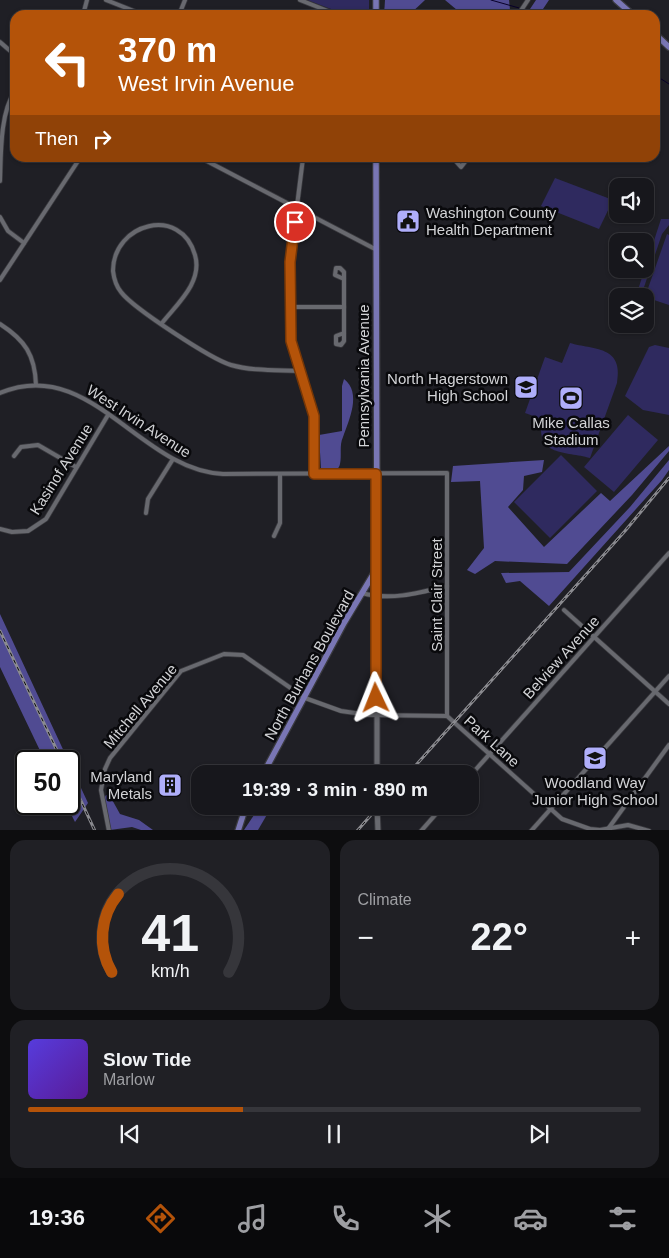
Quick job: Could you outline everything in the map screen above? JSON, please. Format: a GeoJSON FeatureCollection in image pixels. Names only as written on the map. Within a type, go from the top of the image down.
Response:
{"type":"FeatureCollection","features":[{"type":"Feature","properties":{"kind":"main road"},"geometry":{"type":"LineString","coordinates":[[616,0],[627,10]]}},
{"type":"Feature","properties":{"kind":"main road","name":"Pennsylvania Avenue"},"geometry":{"type":"LineString","coordinates":[[376,162],[377,765]]}},
{"type":"Feature","properties":{"kind":"main road","name":"North Burhans Boulevard"},"geometry":{"type":"LineString","coordinates":[[268,765],[377,568]]}},
{"type":"Feature","properties":{"kind":"main road"},"geometry":{"type":"LineString","coordinates":[[238,830],[243,815]]}},
{"type":"Feature","properties":{"kind":"main road"},"geometry":{"type":"LineString","coordinates":[[377,815],[378,830]]}},
{"type":"Feature","properties":{"kind":"street"},"geometry":{"type":"LineString","coordinates":[[106,0],[131,10]]}},
{"type":"Feature","properties":{"kind":"street"},"geometry":{"type":"LineString","coordinates":[[300,0],[325,10]]}},
{"type":"Feature","properties":{"kind":"street"},"geometry":{"type":"LineString","coordinates":[[0,42],[10,51]]}},
{"type":"Feature","properties":{"kind":"street"},"geometry":{"type":"LineString","coordinates":[[0,181],[3,116],[10,98]]}},
{"type":"Feature","properties":{"kind":"street"},"geometry":{"type":"LineString","coordinates":[[0,280],[77,162]]}},
{"type":"Feature","properties":{"kind":"street"},"geometry":{"type":"LineString","coordinates":[[209,162],[375,249]]}},
{"type":"Feature","properties":{"kind":"street"},"geometry":{"type":"LineString","coordinates":[[303,162],[290,262],[291,341],[298,372],[314,416],[314,474]]}},
{"type":"Feature","properties":{"kind":"street"},"geometry":{"type":"LineString","coordinates":[[457,162],[461,167],[465,162]]}},
{"type":"Feature","properties":{"kind":"street"},"geometry":{"type":"LineString","coordinates":[[0,217],[8,231],[24,243]]}},
{"type":"Feature","properties":{"kind":"street"},"geometry":{"type":"LineString","coordinates":[[162,323],[190,287],[196,274],[197,263],[192,248],[182,236],[173,228],[155,225],[136,230],[126,240],[116,257],[115,281],[121,293],[162,323],[224,362],[239,367],[298,372]]}},
{"type":"Feature","properties":{"kind":"street"},"geometry":{"type":"LineString","coordinates":[[344,279],[344,333]]}},
{"type":"Feature","properties":{"kind":"street"},"geometry":{"type":"LineString","coordinates":[[290,307],[344,306]]}},
{"type":"Feature","properties":{"kind":"street"},"geometry":{"type":"LineString","coordinates":[[0,324],[20,338],[31,353],[36,385]]}},
{"type":"Feature","properties":{"kind":"street","name":"West Irvin Avenue"},"geometry":{"type":"LineString","coordinates":[[0,393],[36,385],[72,392],[173,459],[196,470],[215,474],[447,473]]}},
{"type":"Feature","properties":{"kind":"street","name":"Kasinof Avenue"},"geometry":{"type":"LineString","coordinates":[[0,529],[20,532],[41,523],[50,513],[108,415]]}},
{"type":"Feature","properties":{"kind":"street"},"geometry":{"type":"LineString","coordinates":[[14,456],[20,447],[38,445],[76,467]]}},
{"type":"Feature","properties":{"kind":"street"},"geometry":{"type":"LineString","coordinates":[[146,513],[148,499],[173,459]]}},
{"type":"Feature","properties":{"kind":"street","name":"Saint Clair Street"},"geometry":{"type":"LineString","coordinates":[[447,473],[447,716]]}},
{"type":"Feature","properties":{"kind":"street"},"geometry":{"type":"LineString","coordinates":[[274,536],[280,523],[280,474]]}},
{"type":"Feature","properties":{"kind":"street","name":"Belview Avenue"},"geometry":{"type":"LineString","coordinates":[[479,766],[669,553]]}},
{"type":"Feature","properties":{"kind":"street"},"geometry":{"type":"LineString","coordinates":[[362,593],[377,597],[412,594],[447,586]]}},
{"type":"Feature","properties":{"kind":"street"},"geometry":{"type":"LineString","coordinates":[[564,610],[669,704]]}},
{"type":"Feature","properties":{"kind":"street","name":"Mitchell Avenue"},"geometry":{"type":"LineString","coordinates":[[109,830],[101,790],[105,769],[110,758],[186,667],[224,654],[243,655],[305,698]]}},
{"type":"Feature","properties":{"kind":"street"},"geometry":{"type":"LineString","coordinates":[[531,830],[669,676]]}},
{"type":"Feature","properties":{"kind":"street","name":"Park Lane"},"geometry":{"type":"LineString","coordinates":[[305,698],[340,711],[377,715],[447,716],[562,818],[581,827],[600,830],[635,825],[649,830]]}},
{"type":"Feature","properties":{"kind":"street"},"geometry":{"type":"LineString","coordinates":[[608,829],[669,745]]}},
{"type":"Feature","properties":{"kind":"street"},"geometry":{"type":"LineString","coordinates":[[421,830],[435,815]]}},
{"type":"Feature","properties":{"kind":"shaded area"},"geometry":{"type":"Polygon","coordinates":[[[307,0],[369,0],[369,10],[334,10],[307,0]]]}},
{"type":"Feature","properties":{"kind":"shaded area"},"geometry":{"type":"Polygon","coordinates":[[[385,0],[425,0],[414,10],[384,10],[385,0]]]}},
{"type":"Feature","properties":{"kind":"shaded area"},"geometry":{"type":"Polygon","coordinates":[[[445,0],[509,0],[510,10],[457,10],[445,0]]]}},
{"type":"Feature","properties":{"kind":"shaded area"},"geometry":{"type":"Polygon","coordinates":[[[536,0],[549,0],[542,10],[529,10],[536,0]]]}},
{"type":"Feature","properties":{"kind":"shaded area"},"geometry":{"type":"Polygon","coordinates":[[[555,178],[609,198],[609,208],[599,229],[541,206],[555,178]]]}},
{"type":"Feature","properties":{"kind":"shaded area"},"geometry":{"type":"Polygon","coordinates":[[[661,219],[669,219],[669,225],[662,234],[654,258],[654,241],[661,219]]]}},
{"type":"Feature","properties":{"kind":"shaded area"},"geometry":{"type":"Polygon","coordinates":[[[667,234],[669,235],[669,305],[654,300],[654,288],[648,288],[652,278],[654,278],[654,271],[667,234]]]}},
{"type":"Feature","properties":{"kind":"shaded area"},"geometry":{"type":"Polygon","coordinates":[[[642,278],[647,278],[644,288],[639,288],[642,278]]]}},
{"type":"Feature","properties":{"kind":"shaded area","name":"Mike Callas Stadium"},"geometry":{"type":"Polygon","coordinates":[[[570,343],[605,351],[616,362],[618,371],[617,383],[590,458],[562,453],[548,446],[543,440],[541,431],[542,419],[525,413],[545,357],[562,363],[570,343]]]}},
{"type":"Feature","properties":{"kind":"shaded area"},"geometry":{"type":"Polygon","coordinates":[[[655,345],[669,348],[669,415],[643,410],[625,396],[649,347],[655,345]]]}},
{"type":"Feature","properties":{"kind":"shaded area"},"geometry":{"type":"Polygon","coordinates":[[[344,379],[352,392],[352,407],[342,440],[341,461],[336,470],[328,472],[321,469],[319,435],[342,431],[342,386],[344,379]]]}},
{"type":"Feature","properties":{"kind":"shaded area"},"geometry":{"type":"Polygon","coordinates":[[[628,415],[658,440],[614,492],[584,467],[628,415]]]}},
{"type":"Feature","properties":{"kind":"shaded area"},"geometry":{"type":"Polygon","coordinates":[[[669,446],[669,451],[632,495],[567,564],[495,561],[475,574],[467,570],[484,548],[480,481],[451,482],[453,466],[544,460],[542,472],[524,476],[523,490],[508,507],[544,547],[601,493],[610,501],[669,446]]]}},
{"type":"Feature","properties":{"kind":"shaded area"},"geometry":{"type":"Polygon","coordinates":[[[561,455],[597,491],[550,538],[514,502],[561,455]]]}},
{"type":"Feature","properties":{"kind":"shaded area"},"geometry":{"type":"Polygon","coordinates":[[[669,460],[669,470],[662,480],[549,606],[520,581],[506,583],[501,573],[569,572],[630,507],[669,460]]]}},
{"type":"Feature","properties":{"kind":"shaded area"},"geometry":{"type":"Polygon","coordinates":[[[0,614],[63,750],[40,750],[0,667],[0,614]]]}},
{"type":"Feature","properties":{"kind":"shaded area"},"geometry":{"type":"Polygon","coordinates":[[[80,786],[88,803],[80,815],[80,786]]]}},
{"type":"Feature","properties":{"kind":"shaded area"},"geometry":{"type":"Polygon","coordinates":[[[106,795],[110,796],[120,814],[139,820],[153,830],[141,830],[132,827],[110,830],[104,799],[106,795]]]}},
{"type":"Feature","properties":{"kind":"shaded area"},"geometry":{"type":"Polygon","coordinates":[[[72,815],[80,815],[75,822],[72,815]]]}},
{"type":"Feature","properties":{"kind":"shaded area"},"geometry":{"type":"Polygon","coordinates":[[[254,815],[267,815],[258,830],[244,830],[254,815]]]}},
{"type":"Feature","properties":{"kind":"waterway"},"geometry":{"type":"LineString","coordinates":[[491,0],[519,8]]}},
{"type":"Feature","properties":{"kind":"waterway"},"geometry":{"type":"LineString","coordinates":[[660,78],[669,84]]}},
{"type":"Feature","properties":{"kind":"railway"},"geometry":{"type":"LineString","coordinates":[[416,765],[625,531],[669,478]]}},
{"type":"Feature","properties":{"kind":"railway"},"geometry":{"type":"LineString","coordinates":[[0,631],[57,750]]}},
{"type":"Feature","properties":{"kind":"railway"},"geometry":{"type":"LineString","coordinates":[[80,799],[95,830]]}},
{"type":"Feature","properties":{"kind":"railway"},"geometry":{"type":"LineString","coordinates":[[358,830],[371,815]]}},
{"type":"Feature","properties":{"kind":"place","name":"Washington County Health Department"},"geometry":{"type":"Point","coordinates":[408,221]}},
{"type":"Feature","properties":{"kind":"place","name":"North Hagerstown High School"},"geometry":{"type":"Point","coordinates":[526,387]}},
{"type":"Feature","properties":{"kind":"place","name":"Mike Callas Stadium"},"geometry":{"type":"Point","coordinates":[571,398]}},
{"type":"Feature","properties":{"kind":"place","name":"Woodland Way Junior High School"},"geometry":{"type":"Point","coordinates":[595,758]}},
{"type":"Feature","properties":{"kind":"place","name":"Maryland Metals"},"geometry":{"type":"Point","coordinates":[170,785]}},
{"type":"Feature","properties":{"kind":"route"},"geometry":{"type":"LineString","coordinates":[[295,222],[290,262],[290,331],[298,372],[314,416],[314,474],[376,474],[376,698]]}}]}
